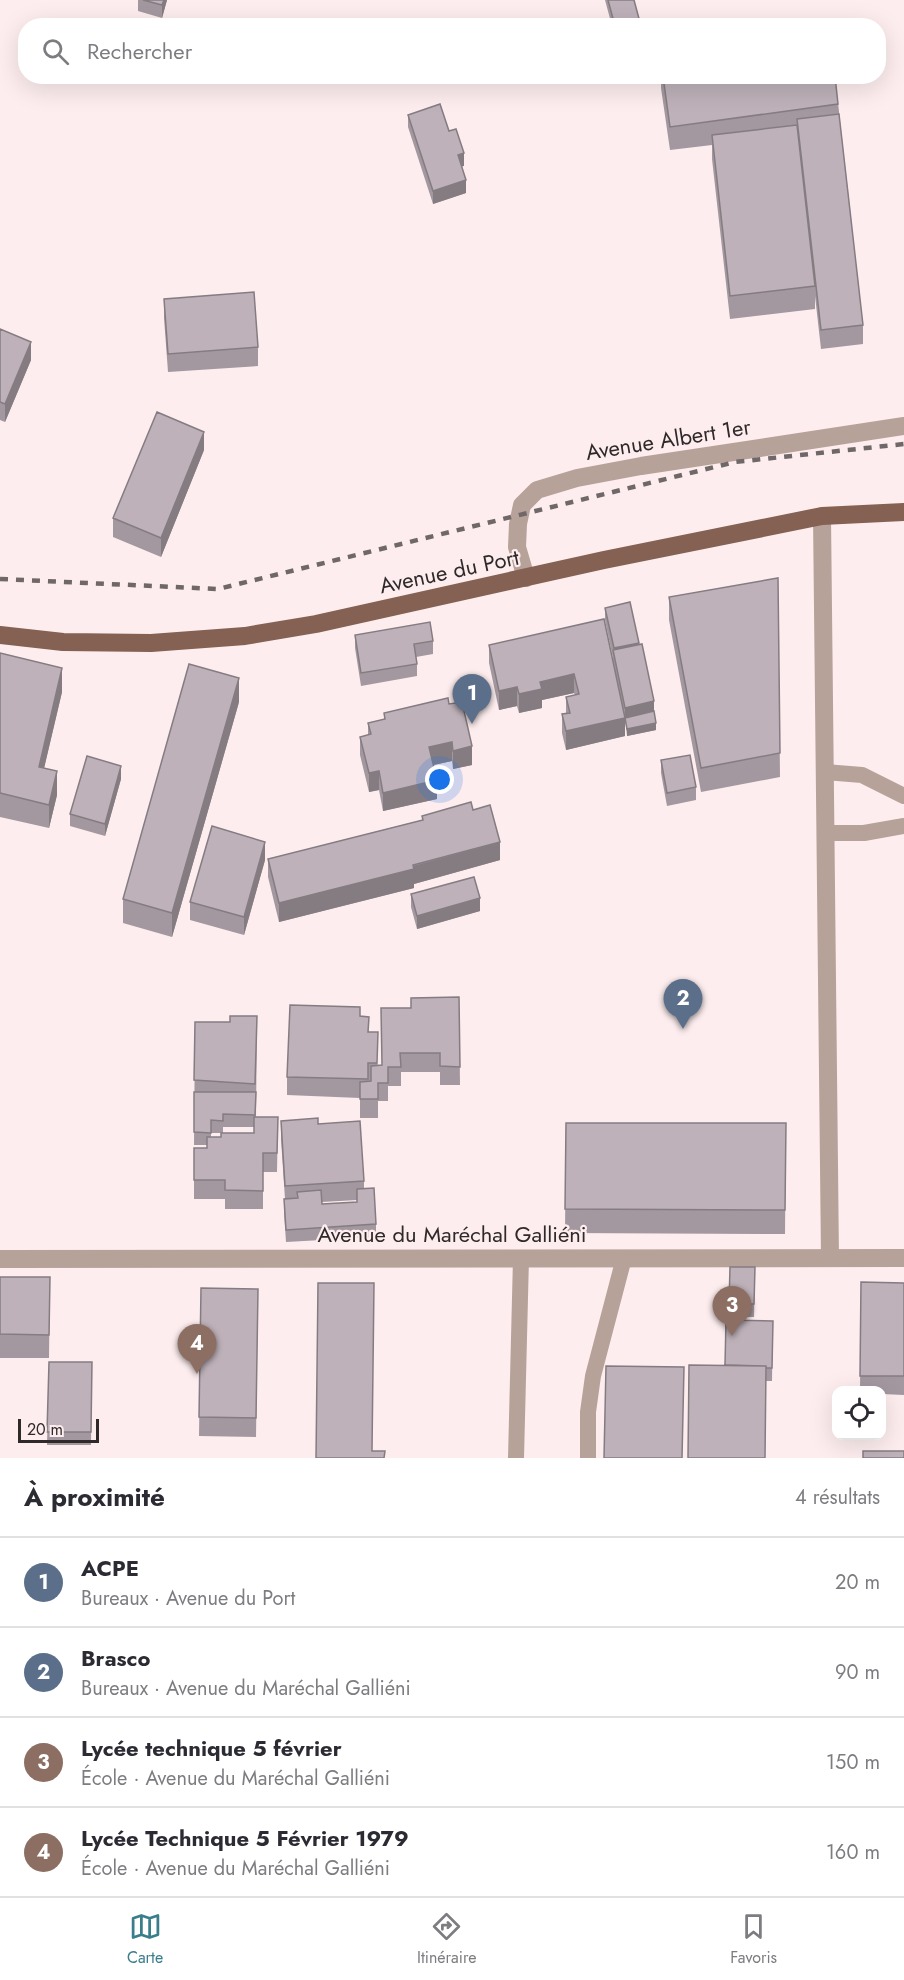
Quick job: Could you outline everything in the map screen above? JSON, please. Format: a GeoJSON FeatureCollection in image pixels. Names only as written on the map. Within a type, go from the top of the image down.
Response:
{"type":"FeatureCollection","features":[{"type":"Feature","properties":{"kind":"main road","name":"Avenue du Port"},"geometry":{"type":"LineString","coordinates":[[0,635],[63,642],[151,643],[245,636],[340,619],[822,516],[904,512]]}},
{"type":"Feature","properties":{"kind":"street","name":"Avenue Albert 1er"},"geometry":{"type":"LineString","coordinates":[[526,578],[517,546],[518,524],[522,505],[537,490],[577,478],[640,466],[904,426]]}},
{"type":"Feature","properties":{"kind":"street"},"geometry":{"type":"LineString","coordinates":[[822,516],[830,1258]]}},
{"type":"Feature","properties":{"kind":"street","name":"Avenue du Maréchal Galliéni"},"geometry":{"type":"LineString","coordinates":[[0,1259],[904,1258]]}},
{"type":"Feature","properties":{"kind":"lane"},"geometry":{"type":"LineString","coordinates":[[825,772],[862,775],[904,796]]}},
{"type":"Feature","properties":{"kind":"lane"},"geometry":{"type":"LineString","coordinates":[[826,833],[864,834],[904,826]]}},
{"type":"Feature","properties":{"kind":"lane"},"geometry":{"type":"LineString","coordinates":[[516,1458],[521,1258]]}},
{"type":"Feature","properties":{"kind":"lane"},"geometry":{"type":"LineString","coordinates":[[588,1458],[588,1412],[593,1376],[624,1258]]}},
{"type":"Feature","properties":{"kind":"building"},"geometry":{"type":"Polygon","coordinates":[[[143,0],[164,0],[162,5],[143,0]]]}},
{"type":"Feature","properties":{"kind":"building"},"geometry":{"type":"Polygon","coordinates":[[[608,0],[634,0],[639,18],[613,18],[608,0]]]}},
{"type":"Feature","properties":{"kind":"building"},"geometry":{"type":"Polygon","coordinates":[[[664,84],[836,84],[838,104],[670,127],[664,84]]]}},
{"type":"Feature","properties":{"kind":"building"},"geometry":{"type":"Polygon","coordinates":[[[440,104],[449,131],[456,129],[464,153],[458,155],[466,180],[433,191],[408,115],[440,104]]]}},
{"type":"Feature","properties":{"kind":"building"},"geometry":{"type":"Polygon","coordinates":[[[839,114],[863,325],[821,330],[797,119],[839,114]]]}},
{"type":"Feature","properties":{"kind":"building"},"geometry":{"type":"Polygon","coordinates":[[[797,125],[815,286],[730,296],[712,135],[797,125]]]}},
{"type":"Feature","properties":{"kind":"building"},"geometry":{"type":"Polygon","coordinates":[[[254,292],[258,347],[168,354],[164,299],[254,292]]]}},
{"type":"Feature","properties":{"kind":"building"},"geometry":{"type":"Polygon","coordinates":[[[0,329],[31,342],[5,404],[0,402],[0,329]]]}},
{"type":"Feature","properties":{"kind":"building"},"geometry":{"type":"Polygon","coordinates":[[[157,412],[204,432],[161,538],[113,518],[157,412]]]}},
{"type":"Feature","properties":{"kind":"building"},"geometry":{"type":"Polygon","coordinates":[[[778,578],[780,753],[701,768],[669,597],[778,578]]]}},
{"type":"Feature","properties":{"kind":"building"},"geometry":{"type":"Polygon","coordinates":[[[630,602],[639,643],[614,648],[605,608],[630,602]]]}},
{"type":"Feature","properties":{"kind":"building"},"geometry":{"type":"Polygon","coordinates":[[[604,619],[625,718],[566,731],[562,714],[570,713],[566,697],[579,694],[574,674],[540,682],[542,689],[519,694],[517,687],[499,691],[489,645],[604,619]]]}},
{"type":"Feature","properties":{"kind":"building"},"geometry":{"type":"Polygon","coordinates":[[[430,622],[433,641],[414,644],[417,664],[361,673],[355,635],[430,622]]]}},
{"type":"Feature","properties":{"kind":"building"},"geometry":{"type":"Polygon","coordinates":[[[642,644],[654,701],[625,708],[613,650],[642,644]]]}},
{"type":"Feature","properties":{"kind":"building"},"geometry":{"type":"Polygon","coordinates":[[[0,653],[62,668],[39,767],[57,771],[49,805],[0,793],[0,653]]]}},
{"type":"Feature","properties":{"kind":"building"},"geometry":{"type":"Polygon","coordinates":[[[189,664],[239,678],[172,913],[123,899],[189,664]]]}},
{"type":"Feature","properties":{"kind":"building"},"geometry":{"type":"Polygon","coordinates":[[[448,698],[449,704],[462,702],[472,746],[453,751],[452,742],[429,747],[437,780],[383,793],[379,771],[369,773],[360,737],[371,734],[368,723],[385,719],[384,713],[448,698]]]}},
{"type":"Feature","properties":{"kind":"building"},"geometry":{"type":"Polygon","coordinates":[[[654,711],[656,723],[627,729],[625,718],[654,711]]]}},
{"type":"Feature","properties":{"kind":"building"},"geometry":{"type":"Polygon","coordinates":[[[690,755],[696,787],[667,793],[661,760],[690,755]]]}},
{"type":"Feature","properties":{"kind":"building"},"geometry":{"type":"Polygon","coordinates":[[[87,756],[121,766],[105,824],[70,814],[87,756]]]}},
{"type":"Feature","properties":{"kind":"building"},"geometry":{"type":"Polygon","coordinates":[[[471,802],[473,810],[490,805],[500,842],[413,865],[414,869],[279,903],[268,859],[423,820],[422,816],[471,802]]]}},
{"type":"Feature","properties":{"kind":"building"},"geometry":{"type":"Polygon","coordinates":[[[212,826],[265,842],[244,917],[190,902],[212,826]]]}},
{"type":"Feature","properties":{"kind":"building"},"geometry":{"type":"Polygon","coordinates":[[[474,877],[480,898],[417,916],[411,894],[474,877]]]}},
{"type":"Feature","properties":{"kind":"building"},"geometry":{"type":"Polygon","coordinates":[[[459,997],[460,1067],[440,1066],[440,1053],[400,1053],[401,1067],[388,1067],[388,1083],[378,1083],[378,1099],[360,1099],[360,1082],[371,1081],[371,1066],[382,1065],[381,1008],[411,1008],[411,998],[459,997]]]}},
{"type":"Feature","properties":{"kind":"building"},"geometry":{"type":"Polygon","coordinates":[[[290,1005],[360,1007],[360,1016],[369,1017],[368,1032],[378,1032],[377,1063],[368,1063],[368,1079],[287,1077],[290,1005]]]}},
{"type":"Feature","properties":{"kind":"building"},"geometry":{"type":"Polygon","coordinates":[[[230,1016],[257,1016],[255,1084],[194,1080],[195,1022],[230,1022],[230,1016]]]}},
{"type":"Feature","properties":{"kind":"building"},"geometry":{"type":"Polygon","coordinates":[[[194,1092],[256,1092],[255,1115],[223,1114],[223,1121],[211,1120],[211,1133],[194,1132],[194,1092]]]}},
{"type":"Feature","properties":{"kind":"building"},"geometry":{"type":"Polygon","coordinates":[[[254,1117],[278,1117],[277,1153],[263,1153],[263,1191],[225,1190],[225,1180],[194,1180],[194,1148],[207,1148],[207,1137],[221,1137],[221,1133],[254,1133],[254,1117]]]}},
{"type":"Feature","properties":{"kind":"building"},"geometry":{"type":"Polygon","coordinates":[[[318,1118],[318,1124],[360,1121],[364,1181],[285,1186],[281,1121],[318,1118]]]}},
{"type":"Feature","properties":{"kind":"building"},"geometry":{"type":"Polygon","coordinates":[[[566,1123],[786,1123],[785,1210],[565,1209],[566,1123]]]}},
{"type":"Feature","properties":{"kind":"building"},"geometry":{"type":"Polygon","coordinates":[[[374,1188],[376,1224],[286,1230],[284,1199],[298,1198],[297,1192],[321,1190],[322,1204],[357,1202],[357,1189],[374,1188]]]}},
{"type":"Feature","properties":{"kind":"building"},"geometry":{"type":"Polygon","coordinates":[[[730,1267],[755,1267],[754,1304],[729,1304],[730,1267]]]}},
{"type":"Feature","properties":{"kind":"building"},"geometry":{"type":"Polygon","coordinates":[[[0,1277],[50,1277],[49,1335],[0,1334],[0,1277]]]}},
{"type":"Feature","properties":{"kind":"building"},"geometry":{"type":"Polygon","coordinates":[[[861,1282],[904,1283],[904,1376],[860,1376],[861,1282]]]}},
{"type":"Feature","properties":{"kind":"building"},"geometry":{"type":"Polygon","coordinates":[[[318,1283],[374,1283],[372,1451],[385,1451],[384,1458],[316,1458],[318,1283]]]}},
{"type":"Feature","properties":{"kind":"building"},"geometry":{"type":"Polygon","coordinates":[[[201,1288],[258,1289],[256,1418],[199,1417],[201,1288]]]}},
{"type":"Feature","properties":{"kind":"building"},"geometry":{"type":"Polygon","coordinates":[[[726,1320],[773,1321],[772,1368],[725,1365],[726,1320]]]}},
{"type":"Feature","properties":{"kind":"building"},"geometry":{"type":"Polygon","coordinates":[[[49,1362],[92,1362],[91,1432],[47,1432],[49,1362]]]}},
{"type":"Feature","properties":{"kind":"building"},"geometry":{"type":"Polygon","coordinates":[[[689,1365],[766,1366],[765,1458],[688,1458],[689,1365]]]}},
{"type":"Feature","properties":{"kind":"building"},"geometry":{"type":"Polygon","coordinates":[[[606,1366],[684,1367],[682,1458],[604,1458],[606,1366]]]}},
{"type":"Feature","properties":{"kind":"building"},"geometry":{"type":"Polygon","coordinates":[[[863,1451],[904,1451],[904,1458],[863,1458],[863,1451]]]}},
{"type":"Feature","properties":{"kind":"railway"},"geometry":{"type":"LineString","coordinates":[[0,579],[218,589],[735,462],[904,444]]}},
{"type":"Feature","properties":{"kind":"place","name":"ACPE"},"geometry":{"type":"Point","coordinates":[472,724]}},
{"type":"Feature","properties":{"kind":"place","name":"Brasco"},"geometry":{"type":"Point","coordinates":[683,1029]}},
{"type":"Feature","properties":{"kind":"place","name":"Lycée technique 5 février"},"geometry":{"type":"Point","coordinates":[732,1336]}},
{"type":"Feature","properties":{"kind":"place","name":"Lycée Technique 5 Février 1979"},"geometry":{"type":"Point","coordinates":[197,1374]}}]}
